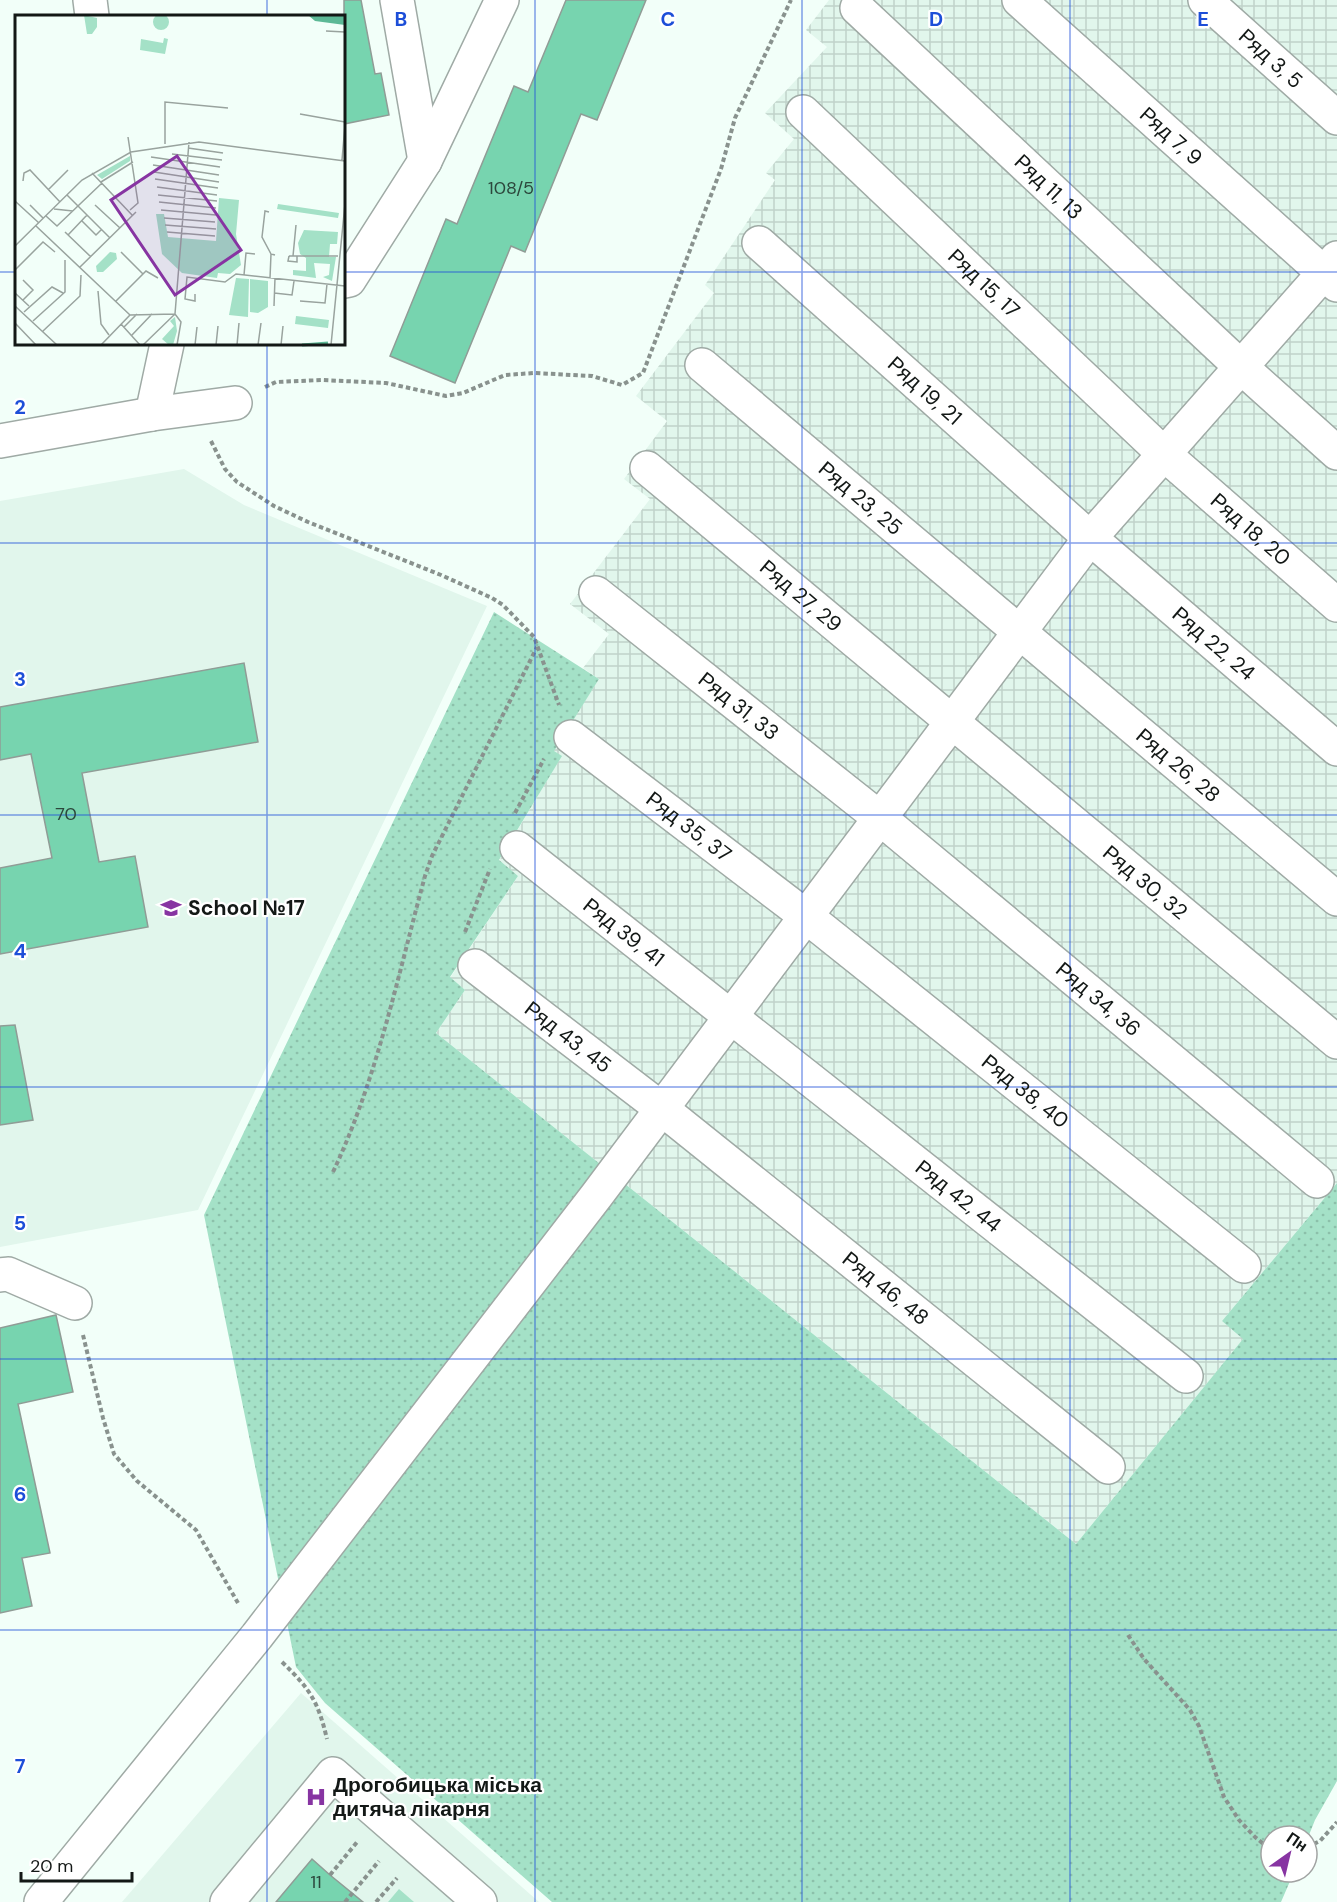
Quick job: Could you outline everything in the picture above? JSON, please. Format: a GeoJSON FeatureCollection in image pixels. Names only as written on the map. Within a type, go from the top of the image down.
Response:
{"type":"FeatureCollection","features":[{"type":"Feature","properties":{"kind":"lane"},"geometry":{"type":"LineString","coordinates":[[90,0],[93,15]]}},
{"type":"Feature","properties":{"kind":"lane"},"geometry":{"type":"LineString","coordinates":[[397,0],[425,161]]}},
{"type":"Feature","properties":{"kind":"lane"},"geometry":{"type":"LineString","coordinates":[[345,281],[349,280],[425,161],[502,0]]}},
{"type":"Feature","properties":{"kind":"lane","name":"Ряд 7, 9"},"geometry":{"type":"LineString","coordinates":[[1018,0],[1333,272]]}},
{"type":"Feature","properties":{"kind":"lane","name":"Ряд 3, 5"},"geometry":{"type":"LineString","coordinates":[[1204,0],[1337,118]]}},
{"type":"Feature","properties":{"kind":"lane","name":"Ряд 11, 13"},"geometry":{"type":"LineString","coordinates":[[857,8],[1241,367],[1337,453]]}},
{"type":"Feature","properties":{"kind":"lane","name":"Ряд 15, 17"},"geometry":{"type":"LineString","coordinates":[[803,112],[1164,454]]}},
{"type":"Feature","properties":{"kind":"lane","name":"Ряд 19, 21"},"geometry":{"type":"LineString","coordinates":[[759,243],[1090,538]]}},
{"type":"Feature","properties":{"kind":"lane"},"geometry":{"type":"LineString","coordinates":[[41,1902],[257,1636],[662,1109],[1090,538],[1241,367],[1333,272]]}},
{"type":"Feature","properties":{"kind":"lane"},"geometry":{"type":"LineString","coordinates":[[152,414],[167,345]]}},
{"type":"Feature","properties":{"kind":"lane","name":"Ряд 23, 25"},"geometry":{"type":"LineString","coordinates":[[702,365],[1020,632]]}},
{"type":"Feature","properties":{"kind":"lane"},"geometry":{"type":"LineString","coordinates":[[0,441],[235,402]]}},
{"type":"Feature","properties":{"kind":"lane","name":"Ряд 18, 20"},"geometry":{"type":"LineString","coordinates":[[1164,454],[1337,605]]}},
{"type":"Feature","properties":{"kind":"lane","name":"Ряд 27, 29"},"geometry":{"type":"LineString","coordinates":[[647,468],[953,722]]}},
{"type":"Feature","properties":{"kind":"lane","name":"Ряд 22, 24"},"geometry":{"type":"LineString","coordinates":[[1090,538],[1337,749]]}},
{"type":"Feature","properties":{"kind":"lane","name":"Ряд 31, 33"},"geometry":{"type":"LineString","coordinates":[[596,593],[881,819]]}},
{"type":"Feature","properties":{"kind":"lane","name":"Ряд 26, 28"},"geometry":{"type":"LineString","coordinates":[[1020,632],[1337,899]]}},
{"type":"Feature","properties":{"kind":"lane","name":"Ряд 30, 32"},"geometry":{"type":"LineString","coordinates":[[953,722],[1337,1042]]}},
{"type":"Feature","properties":{"kind":"lane","name":"Ряд 35, 37"},"geometry":{"type":"LineString","coordinates":[[571,737],[807,917]]}},
{"type":"Feature","properties":{"kind":"lane","name":"Ряд 34, 36"},"geometry":{"type":"LineString","coordinates":[[881,819],[1317,1180]]}},
{"type":"Feature","properties":{"kind":"lane","name":"Ряд 39, 41"},"geometry":{"type":"LineString","coordinates":[[517,848],[732,1016]]}},
{"type":"Feature","properties":{"kind":"lane","name":"Ряд 38, 40"},"geometry":{"type":"LineString","coordinates":[[807,917],[1244,1266]]}},
{"type":"Feature","properties":{"kind":"lane","name":"Ряд 43, 45"},"geometry":{"type":"LineString","coordinates":[[475,966],[662,1109]]}},
{"type":"Feature","properties":{"kind":"lane","name":"Ряд 42, 44"},"geometry":{"type":"LineString","coordinates":[[732,1016],[1186,1376]]}},
{"type":"Feature","properties":{"kind":"lane","name":"Ряд 46, 48"},"geometry":{"type":"LineString","coordinates":[[662,1109],[1108,1467]]}},
{"type":"Feature","properties":{"kind":"lane"},"geometry":{"type":"LineString","coordinates":[[0,1275],[8,1274],[75,1303]]}},
{"type":"Feature","properties":{"kind":"lane"},"geometry":{"type":"LineString","coordinates":[[227,1902],[333,1774],[480,1902]]}},
{"type":"Feature","properties":{"kind":"path"},"geometry":{"type":"LineString","coordinates":[[235,402],[276,382],[322,380],[387,383],[446,396],[463,393],[505,375],[534,373],[592,376],[622,385],[643,373],[721,169],[735,118],[791,0]]}},
{"type":"Feature","properties":{"kind":"path"},"geometry":{"type":"LineString","coordinates":[[194,408],[225,469],[237,482],[255,495],[274,507],[383,550],[503,605],[529,630],[571,737]]}},
{"type":"Feature","properties":{"kind":"path"},"geometry":{"type":"LineString","coordinates":[[333,1172],[356,1119],[424,876],[537,647]]}},
{"type":"Feature","properties":{"kind":"path"},"geometry":{"type":"LineString","coordinates":[[75,1303],[114,1454],[137,1481],[196,1530],[257,1636],[311,1693],[322,1719],[333,1774]]}},
{"type":"Feature","properties":{"kind":"path"},"geometry":{"type":"LineString","coordinates":[[1128,1635],[1144,1659],[1190,1710],[1199,1726],[1224,1797],[1239,1820],[1259,1840]]}},
{"type":"Feature","properties":{"kind":"path"},"geometry":{"type":"LineString","coordinates":[[1319,1841],[1337,1822]]}},
{"type":"Feature","properties":{"kind":"path"},"geometry":{"type":"LineString","coordinates":[[330,1875],[358,1842]]}},
{"type":"Feature","properties":{"kind":"path"},"geometry":{"type":"LineString","coordinates":[[345,1902],[379,1860]]}},
{"type":"Feature","properties":{"kind":"path"},"geometry":{"type":"LineString","coordinates":[[376,1902],[398,1876]]}},
{"type":"Feature","properties":{"kind":"shaded area"},"geometry":{"type":"Polygon","coordinates":[[[829,0],[1337,0],[1337,1183],[1222,1321],[1244,1338],[1076,1544],[436,1033],[465,990],[450,978],[518,876],[499,861],[561,757],[553,751],[599,679],[583,668],[609,634],[570,604],[650,499],[624,479],[667,421],[636,396],[714,293],[705,285],[775,180],[766,173],[794,139],[765,113],[827,47],[806,30],[829,0]]]}},
{"type":"Feature","properties":{"kind":"shaded area","name":"School №17"},"geometry":{"type":"Polygon","coordinates":[[[184,469],[244,505],[487,606],[198,1210],[0,1247],[0,501],[184,469]]]}},
{"type":"Feature","properties":{"kind":"shaded area","name":"Дрогобицька міська дитяча лікарня"},"geometry":{"type":"Polygon","coordinates":[[[301,1693],[539,1902],[122,1902],[301,1693]]]}},
{"type":"Feature","properties":{"kind":"green space"},"geometry":{"type":"Polygon","coordinates":[[[494,612],[599,679],[554,751],[562,756],[499,860],[518,876],[450,977],[465,990],[436,1033],[1076,1544],[1243,1339],[1222,1321],[1337,1183],[1337,1781],[1313,1824],[1259,1824],[1259,1884],[1289,1884],[1281,1902],[552,1902],[325,1703],[296,1667],[204,1215],[494,612]]]}},
{"type":"Feature","properties":{"kind":"green space"},"geometry":{"type":"Polygon","coordinates":[[[399,1889],[414,1902],[388,1902],[399,1889]]]}},
{"type":"Feature","properties":{"kind":"building"},"geometry":{"type":"Polygon","coordinates":[[[344,0],[361,0],[375,74],[381,73],[389,115],[345,124],[344,0]]]}},
{"type":"Feature","properties":{"kind":"building"},"geometry":{"type":"Polygon","coordinates":[[[566,0],[646,0],[597,120],[581,114],[525,252],[511,246],[455,383],[390,356],[446,219],[457,224],[514,86],[528,92],[566,0]]]}},
{"type":"Feature","properties":{"kind":"building"},"geometry":{"type":"Polygon","coordinates":[[[244,663],[258,742],[82,773],[99,862],[135,856],[148,927],[0,954],[0,868],[52,858],[31,754],[0,760],[0,707],[244,663]]]}},
{"type":"Feature","properties":{"kind":"building"},"geometry":{"type":"Polygon","coordinates":[[[15,1025],[33,1120],[0,1125],[0,1026],[15,1025]]]}},
{"type":"Feature","properties":{"kind":"building"},"geometry":{"type":"Polygon","coordinates":[[[56,1315],[73,1392],[18,1404],[50,1553],[22,1558],[32,1606],[0,1613],[0,1328],[56,1315]]]}},
{"type":"Feature","properties":{"kind":"building"},"geometry":{"type":"Polygon","coordinates":[[[312,1859],[330,1875],[363,1902],[276,1902],[312,1859]]]}},
{"type":"Feature","properties":{"kind":"place","name":"School №17"},"geometry":{"type":"Point","coordinates":[171,908]}},
{"type":"Feature","properties":{"kind":"place","name":"Дрогобицька міська дитяча лікарня"},"geometry":{"type":"Point","coordinates":[316,1797]}}]}
